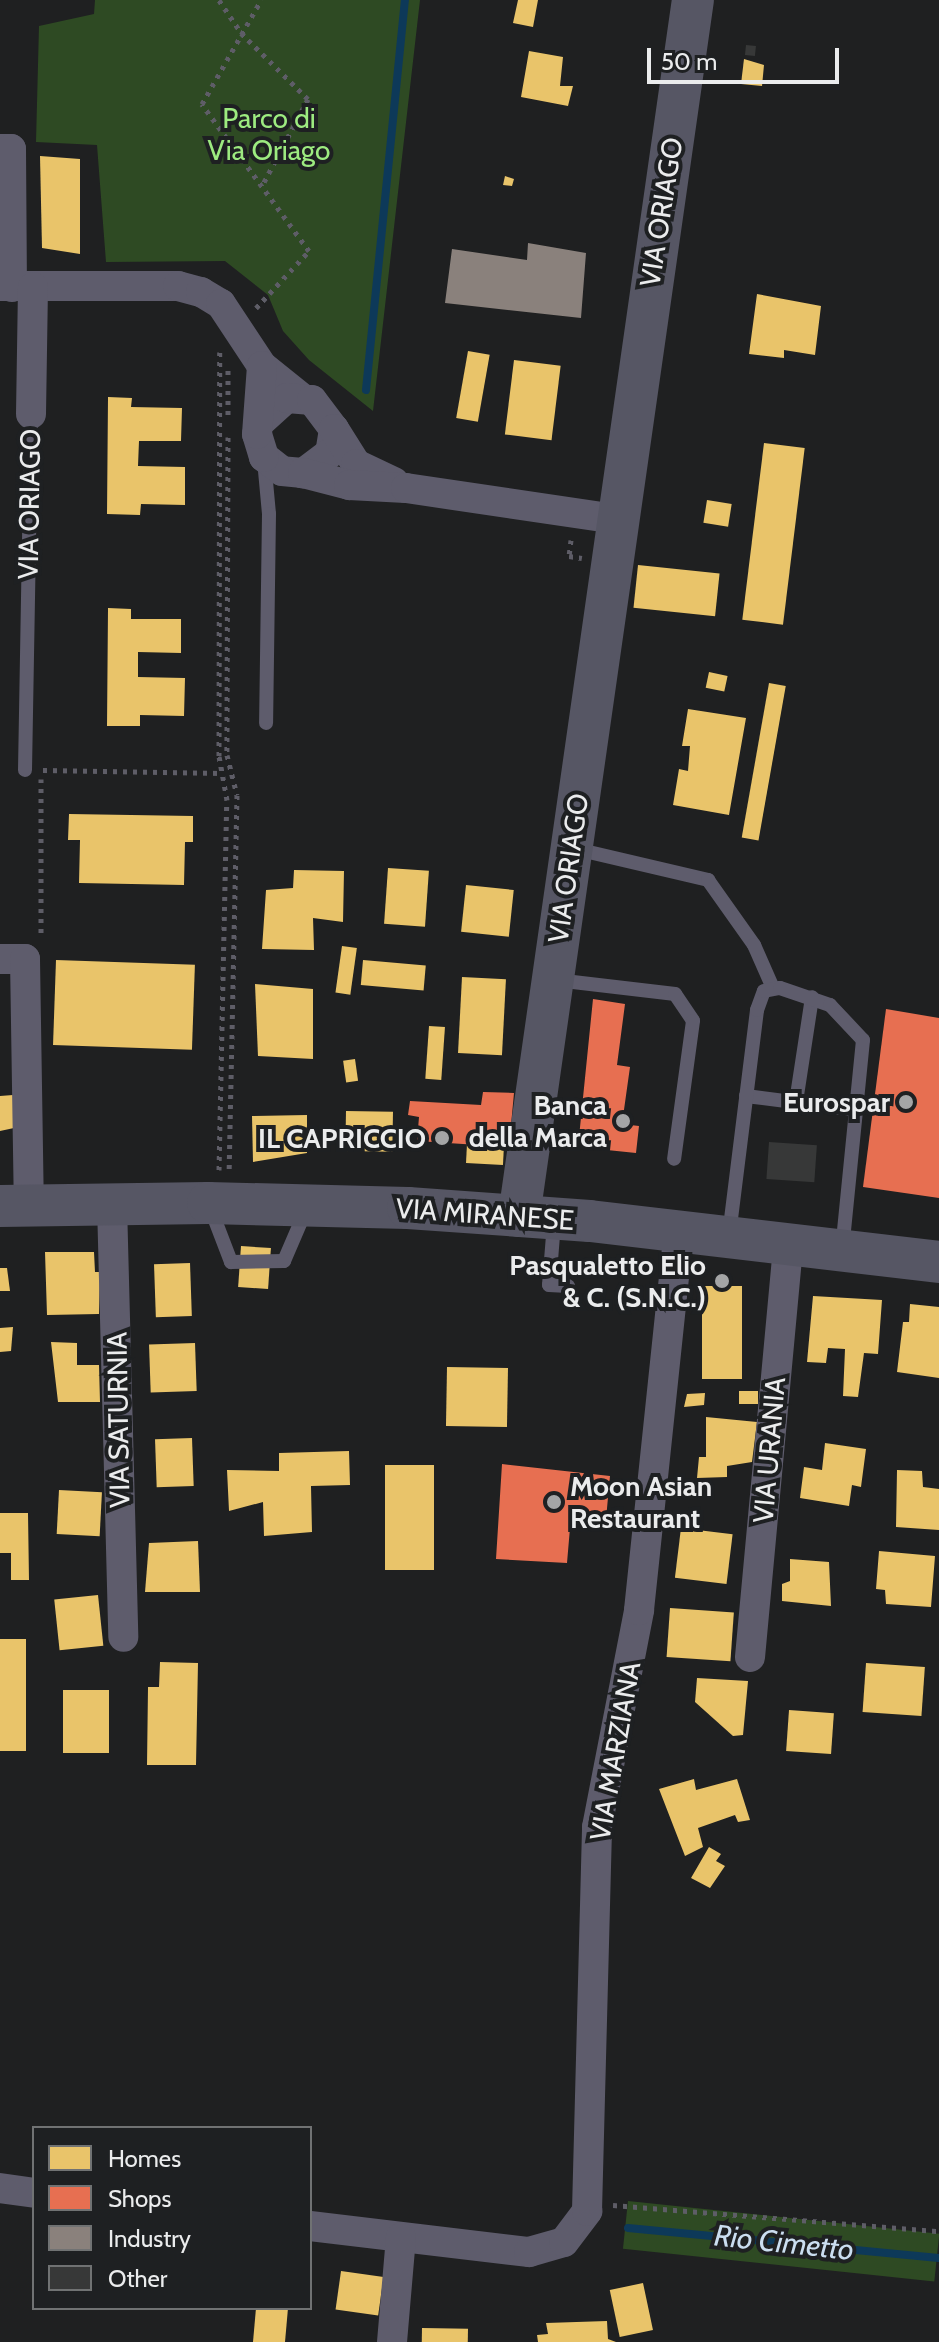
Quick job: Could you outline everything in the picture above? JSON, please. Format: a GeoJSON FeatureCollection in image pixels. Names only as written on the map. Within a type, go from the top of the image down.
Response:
{"type":"FeatureCollection","features":[{"type":"Feature","properties":{"kind":"street","name":"VIA ORIAGO"},"geometry":{"type":"LineString","coordinates":[[536,1218],[552,979],[693,0]]}},
{"type":"Feature","properties":{"kind":"street","name":"VIA ORIAGO"},"geometry":{"type":"LineString","coordinates":[[0,149],[11,149],[15,287],[31,414]]}},
{"type":"Feature","properties":{"kind":"street"},"geometry":{"type":"LineString","coordinates":[[15,287],[178,286],[201,292],[221,304],[262,366],[302,398],[322,407],[356,464],[406,488]]}},
{"type":"Feature","properties":{"kind":"street"},"geometry":{"type":"LineString","coordinates":[[262,366],[257,434],[283,467],[349,485],[406,488],[616,519]]}},
{"type":"Feature","properties":{"kind":"street"},"geometry":{"type":"LineString","coordinates":[[260,422],[275,403],[302,398]]}},
{"type":"Feature","properties":{"kind":"street"},"geometry":{"type":"LineString","coordinates":[[283,467],[330,453],[334,429]]}},
{"type":"Feature","properties":{"kind":"street","name":"VIA MIRANESE"},"geometry":{"type":"LineString","coordinates":[[0,959],[25,959],[14,1206],[112,1204],[218,1185],[308,1206],[536,1218],[939,1262]]}},
{"type":"Feature","properties":{"kind":"street","name":"VIA SATURNIA"},"geometry":{"type":"LineString","coordinates":[[112,1204],[123,1637]]}},
{"type":"Feature","properties":{"kind":"street","name":"VIA MARZIANA"},"geometry":{"type":"LineString","coordinates":[[312,2226],[529,2252],[564,2242],[578,2229],[588,2203],[597,1827],[639,1610],[679,1232]]}},
{"type":"Feature","properties":{"kind":"street","name":"VIA URANIA"},"geometry":{"type":"LineString","coordinates":[[750,1657],[788,1244]]}},
{"type":"Feature","properties":{"kind":"street"},"geometry":{"type":"LineString","coordinates":[[0,2188],[32,2193]]}},
{"type":"Feature","properties":{"kind":"street"},"geometry":{"type":"LineString","coordinates":[[392,2342],[401,2237]]}},
{"type":"Feature","properties":{"kind":"lane","name":"VIA ORIAGO"},"geometry":{"type":"LineString","coordinates":[[25,770],[31,414]]}},
{"type":"Feature","properties":{"kind":"lane"},"geometry":{"type":"LineString","coordinates":[[266,723],[269,514],[283,467]]}},
{"type":"Feature","properties":{"kind":"lane"},"geometry":{"type":"LineString","coordinates":[[269,514],[283,467]]}},
{"type":"Feature","properties":{"kind":"lane"},"geometry":{"type":"LineString","coordinates":[[571,849],[708,880],[754,945],[773,988]]}},
{"type":"Feature","properties":{"kind":"lane"},"geometry":{"type":"LineString","coordinates":[[552,979],[675,994],[684,1007],[693,1021],[674,1159]]}},
{"type":"Feature","properties":{"kind":"lane"},"geometry":{"type":"LineString","coordinates":[[728,1238],[758,1003],[764,991],[773,988],[812,997],[837,1009],[861,1034],[842,1250]]}},
{"type":"Feature","properties":{"kind":"lane"},"geometry":{"type":"LineString","coordinates":[[796,1102],[812,997]]}},
{"type":"Feature","properties":{"kind":"lane"},"geometry":{"type":"LineString","coordinates":[[746,1096],[856,1110]]}},
{"type":"Feature","properties":{"kind":"lane"},"geometry":{"type":"LineString","coordinates":[[218,1185],[231,1262],[284,1261],[308,1206]]}},
{"type":"Feature","properties":{"kind":"lane"},"geometry":{"type":"LineString","coordinates":[[536,1218],[549,1285],[568,1286]]}},
{"type":"Feature","properties":{"kind":"path"},"geometry":{"type":"LineString","coordinates":[[219,0],[241,33],[308,99],[262,186]]}},
{"type":"Feature","properties":{"kind":"path"},"geometry":{"type":"LineString","coordinates":[[252,311],[309,251],[202,104],[261,0]]}},
{"type":"Feature","properties":{"kind":"path"},"geometry":{"type":"LineString","coordinates":[[252,311],[258,307],[265,320]]}},
{"type":"Feature","properties":{"kind":"path"},"geometry":{"type":"LineString","coordinates":[[252,311],[256,318]]}},
{"type":"Feature","properties":{"kind":"path"},"geometry":{"type":"LineString","coordinates":[[218,1185],[227,800],[222,773],[220,343]]}},
{"type":"Feature","properties":{"kind":"path"},"geometry":{"type":"LineString","coordinates":[[218,1185],[237,795],[227,755],[228,344]]}},
{"type":"Feature","properties":{"kind":"path"},"geometry":{"type":"LineString","coordinates":[[572,527],[569,556],[596,561]]}},
{"type":"Feature","properties":{"kind":"path"},"geometry":{"type":"LineString","coordinates":[[25,770],[222,773]]}},
{"type":"Feature","properties":{"kind":"path"},"geometry":{"type":"LineString","coordinates":[[588,2203],[939,2231]]}},
{"type":"Feature","properties":{"kind":"green space","name":"Parco di Via Oriago"},"geometry":{"type":"Polygon","coordinates":[[[95,0],[420,0],[373,411],[309,360],[283,331],[268,295],[225,261],[106,262],[97,145],[36,142],[39,26],[94,14],[95,0]]]}},
{"type":"Feature","properties":{"kind":"green space"},"geometry":{"type":"Polygon","coordinates":[[[628,2201],[939,2234],[934,2281],[623,2249],[628,2201]]]}},
{"type":"Feature","properties":{"kind":"building: Homes"},"geometry":{"type":"Polygon","coordinates":[[[518,0],[538,0],[533,27],[513,23],[518,0]]]}},
{"type":"Feature","properties":{"kind":"building: Homes"},"geometry":{"type":"Polygon","coordinates":[[[529,51],[563,57],[560,86],[573,86],[568,106],[521,97],[529,51]]]}},
{"type":"Feature","properties":{"kind":"building: Homes"},"geometry":{"type":"Polygon","coordinates":[[[744,59],[764,65],[762,86],[741,84],[744,59]]]}},
{"type":"Feature","properties":{"kind":"building: Homes"},"geometry":{"type":"Polygon","coordinates":[[[40,156],[80,159],[80,254],[42,248],[40,156]]]}},
{"type":"Feature","properties":{"kind":"building: Homes"},"geometry":{"type":"Polygon","coordinates":[[[505,176],[514,179],[512,186],[503,185],[505,176]]]}},
{"type":"Feature","properties":{"kind":"building: Homes"},"geometry":{"type":"Polygon","coordinates":[[[757,294],[821,306],[815,355],[784,350],[784,358],[749,354],[757,294]]]}},
{"type":"Feature","properties":{"kind":"building: Homes"},"geometry":{"type":"Polygon","coordinates":[[[468,351],[490,355],[478,422],[456,418],[468,351]]]}},
{"type":"Feature","properties":{"kind":"building: Homes"},"geometry":{"type":"Polygon","coordinates":[[[514,360],[561,366],[552,440],[505,434],[514,360]]]}},
{"type":"Feature","properties":{"kind":"building: Homes"},"geometry":{"type":"Polygon","coordinates":[[[108,397],[132,398],[131,407],[182,408],[181,441],[139,441],[138,466],[185,467],[185,505],[141,504],[140,515],[107,514],[108,397]]]}},
{"type":"Feature","properties":{"kind":"building: Homes"},"geometry":{"type":"Polygon","coordinates":[[[764,443],[805,448],[783,625],[742,620],[764,443]]]}},
{"type":"Feature","properties":{"kind":"building: Homes"},"geometry":{"type":"Polygon","coordinates":[[[707,500],[732,504],[728,527],[703,523],[707,500]]]}},
{"type":"Feature","properties":{"kind":"building: Homes"},"geometry":{"type":"Polygon","coordinates":[[[638,565],[720,574],[715,616],[634,608],[638,565]]]}},
{"type":"Feature","properties":{"kind":"building: Homes"},"geometry":{"type":"Polygon","coordinates":[[[108,608],[131,609],[131,619],[181,619],[181,653],[138,652],[138,677],[185,678],[184,716],[140,715],[140,726],[107,726],[108,608]]]}},
{"type":"Feature","properties":{"kind":"building: Homes"},"geometry":{"type":"Polygon","coordinates":[[[709,672],[728,676],[724,692],[706,688],[709,672]]]}},
{"type":"Feature","properties":{"kind":"building: Homes"},"geometry":{"type":"Polygon","coordinates":[[[769,683],[786,686],[758,841],[742,838],[769,683]]]}},
{"type":"Feature","properties":{"kind":"building: Homes"},"geometry":{"type":"Polygon","coordinates":[[[688,709],[746,718],[729,815],[673,805],[679,769],[688,771],[690,746],[682,746],[688,709]]]}},
{"type":"Feature","properties":{"kind":"building: Homes"},"geometry":{"type":"Polygon","coordinates":[[[69,814],[193,816],[193,842],[185,842],[184,885],[79,883],[80,840],[68,840],[69,814]]]}},
{"type":"Feature","properties":{"kind":"building: Homes"},"geometry":{"type":"Polygon","coordinates":[[[388,868],[429,871],[425,927],[384,924],[388,868]]]}},
{"type":"Feature","properties":{"kind":"building: Homes"},"geometry":{"type":"Polygon","coordinates":[[[294,870],[344,871],[343,922],[313,918],[314,950],[262,949],[266,890],[293,888],[294,870]]]}},
{"type":"Feature","properties":{"kind":"building: Homes"},"geometry":{"type":"Polygon","coordinates":[[[466,885],[514,890],[509,937],[461,932],[466,885]]]}},
{"type":"Feature","properties":{"kind":"building: Homes"},"geometry":{"type":"Polygon","coordinates":[[[342,946],[357,948],[350,995],[335,993],[342,946]]]}},
{"type":"Feature","properties":{"kind":"building: Homes"},"geometry":{"type":"Polygon","coordinates":[[[56,960],[195,965],[192,1050],[53,1045],[56,960]]]}},
{"type":"Feature","properties":{"kind":"building: Homes"},"geometry":{"type":"Polygon","coordinates":[[[363,960],[426,965],[424,990],[361,985],[363,960]]]}},
{"type":"Feature","properties":{"kind":"building: Homes"},"geometry":{"type":"Polygon","coordinates":[[[462,977],[506,979],[502,1055],[458,1053],[462,977]]]}},
{"type":"Feature","properties":{"kind":"building: Homes"},"geometry":{"type":"Polygon","coordinates":[[[255,984],[313,989],[313,1059],[258,1056],[255,984]]]}},
{"type":"Feature","properties":{"kind":"building: Homes"},"geometry":{"type":"Polygon","coordinates":[[[429,1026],[445,1027],[441,1080],[425,1079],[429,1026]]]}},
{"type":"Feature","properties":{"kind":"building: Homes"},"geometry":{"type":"Polygon","coordinates":[[[355,1059],[358,1081],[346,1082],[343,1061],[355,1059]]]}},
{"type":"Feature","properties":{"kind":"building: Homes"},"geometry":{"type":"Polygon","coordinates":[[[13,1095],[14,1128],[0,1131],[0,1096],[13,1095]]]}},
{"type":"Feature","properties":{"kind":"building: Homes"},"geometry":{"type":"Polygon","coordinates":[[[346,1111],[393,1112],[392,1152],[345,1151],[346,1111]]]}},
{"type":"Feature","properties":{"kind":"building: Homes"},"geometry":{"type":"Polygon","coordinates":[[[307,1115],[307,1153],[253,1162],[252,1116],[307,1115]]]}},
{"type":"Feature","properties":{"kind":"building: Homes"},"geometry":{"type":"Polygon","coordinates":[[[467,1144],[504,1146],[503,1165],[466,1163],[467,1144]]]}},
{"type":"Feature","properties":{"kind":"building: Homes"},"geometry":{"type":"Polygon","coordinates":[[[241,1246],[271,1248],[268,1289],[238,1287],[241,1246]]]}},
{"type":"Feature","properties":{"kind":"building: Homes"},"geometry":{"type":"Polygon","coordinates":[[[45,1252],[94,1252],[95,1272],[100,1272],[99,1314],[47,1315],[45,1252]]]}},
{"type":"Feature","properties":{"kind":"building: Homes"},"geometry":{"type":"Polygon","coordinates":[[[190,1263],[192,1316],[156,1317],[154,1264],[190,1263]]]}},
{"type":"Feature","properties":{"kind":"building: Homes"},"geometry":{"type":"Polygon","coordinates":[[[0,1268],[7,1268],[10,1291],[0,1291],[0,1268]]]}},
{"type":"Feature","properties":{"kind":"building: Homes"},"geometry":{"type":"Polygon","coordinates":[[[702,1286],[742,1286],[742,1379],[702,1379],[702,1286]]]}},
{"type":"Feature","properties":{"kind":"building: Homes"},"geometry":{"type":"Polygon","coordinates":[[[813,1296],[882,1300],[878,1354],[864,1353],[858,1397],[843,1396],[845,1349],[828,1348],[826,1363],[807,1362],[813,1296]]]}},
{"type":"Feature","properties":{"kind":"building: Homes"},"geometry":{"type":"Polygon","coordinates":[[[910,1304],[939,1307],[939,1378],[897,1372],[903,1322],[909,1322],[910,1304]]]}},
{"type":"Feature","properties":{"kind":"building: Homes"},"geometry":{"type":"Polygon","coordinates":[[[13,1327],[11,1351],[0,1352],[0,1328],[13,1327]]]}},
{"type":"Feature","properties":{"kind":"building: Homes"},"geometry":{"type":"Polygon","coordinates":[[[51,1342],[77,1343],[77,1365],[99,1365],[100,1402],[58,1402],[51,1342]]]}},
{"type":"Feature","properties":{"kind":"building: Homes"},"geometry":{"type":"Polygon","coordinates":[[[195,1343],[197,1391],[151,1393],[149,1345],[195,1343]]]}},
{"type":"Feature","properties":{"kind":"building: Homes"},"geometry":{"type":"Polygon","coordinates":[[[447,1367],[508,1368],[507,1427],[446,1426],[447,1367]]]}},
{"type":"Feature","properties":{"kind":"building: Homes"},"geometry":{"type":"Polygon","coordinates":[[[739,1391],[758,1391],[758,1404],[739,1404],[739,1391]]]}},
{"type":"Feature","properties":{"kind":"building: Homes"},"geometry":{"type":"Polygon","coordinates":[[[705,1393],[704,1405],[684,1407],[687,1394],[705,1393]]]}},
{"type":"Feature","properties":{"kind":"building: Homes"},"geometry":{"type":"Polygon","coordinates":[[[706,1417],[757,1422],[752,1462],[727,1466],[727,1477],[697,1478],[699,1457],[706,1457],[706,1417]]]}},
{"type":"Feature","properties":{"kind":"building: Homes"},"geometry":{"type":"Polygon","coordinates":[[[192,1438],[194,1486],[157,1487],[155,1439],[192,1438]]]}},
{"type":"Feature","properties":{"kind":"building: Homes"},"geometry":{"type":"Polygon","coordinates":[[[825,1443],[866,1449],[861,1487],[852,1485],[849,1506],[800,1498],[804,1467],[822,1470],[825,1443]]]}},
{"type":"Feature","properties":{"kind":"building: Homes"},"geometry":{"type":"Polygon","coordinates":[[[349,1451],[350,1485],[311,1486],[312,1532],[264,1536],[263,1502],[229,1511],[227,1470],[279,1471],[279,1453],[349,1451]]]}},
{"type":"Feature","properties":{"kind":"building: Homes"},"geometry":{"type":"Polygon","coordinates":[[[385,1465],[434,1465],[434,1570],[385,1570],[385,1465]]]}},
{"type":"Feature","properties":{"kind":"building: Homes"},"geometry":{"type":"Polygon","coordinates":[[[897,1470],[922,1471],[923,1487],[939,1489],[939,1530],[896,1527],[897,1470]]]}},
{"type":"Feature","properties":{"kind":"building: Homes"},"geometry":{"type":"Polygon","coordinates":[[[59,1490],[102,1492],[100,1536],[57,1534],[59,1490]]]}},
{"type":"Feature","properties":{"kind":"building: Homes"},"geometry":{"type":"Polygon","coordinates":[[[0,1513],[28,1513],[29,1580],[11,1580],[11,1553],[0,1553],[0,1513]]]}},
{"type":"Feature","properties":{"kind":"building: Homes"},"geometry":{"type":"Polygon","coordinates":[[[681,1528],[733,1534],[727,1584],[675,1578],[681,1528]]]}},
{"type":"Feature","properties":{"kind":"building: Homes"},"geometry":{"type":"Polygon","coordinates":[[[198,1541],[200,1592],[145,1592],[149,1543],[198,1541]]]}},
{"type":"Feature","properties":{"kind":"building: Homes"},"geometry":{"type":"Polygon","coordinates":[[[879,1551],[935,1556],[931,1607],[886,1604],[885,1590],[876,1589],[879,1551]]]}},
{"type":"Feature","properties":{"kind":"building: Homes"},"geometry":{"type":"Polygon","coordinates":[[[790,1559],[829,1562],[831,1606],[782,1601],[782,1584],[790,1581],[790,1559]]]}},
{"type":"Feature","properties":{"kind":"building: Homes"},"geometry":{"type":"Polygon","coordinates":[[[98,1595],[103,1646],[60,1650],[54,1600],[98,1595]]]}},
{"type":"Feature","properties":{"kind":"building: Homes"},"geometry":{"type":"Polygon","coordinates":[[[670,1608],[734,1612],[730,1661],[667,1657],[670,1608]]]}},
{"type":"Feature","properties":{"kind":"building: Homes"},"geometry":{"type":"Polygon","coordinates":[[[0,1639],[26,1639],[26,1751],[0,1751],[0,1639]]]}},
{"type":"Feature","properties":{"kind":"building: Homes"},"geometry":{"type":"Polygon","coordinates":[[[160,1662],[198,1663],[196,1765],[147,1765],[148,1687],[159,1687],[160,1662]]]}},
{"type":"Feature","properties":{"kind":"building: Homes"},"geometry":{"type":"Polygon","coordinates":[[[866,1663],[925,1667],[921,1716],[863,1712],[866,1663]]]}},
{"type":"Feature","properties":{"kind":"building: Homes"},"geometry":{"type":"Polygon","coordinates":[[[697,1678],[748,1681],[743,1735],[733,1736],[695,1702],[697,1678]]]}},
{"type":"Feature","properties":{"kind":"building: Homes"},"geometry":{"type":"Polygon","coordinates":[[[63,1690],[109,1690],[109,1753],[63,1753],[63,1690]]]}},
{"type":"Feature","properties":{"kind":"building: Homes"},"geometry":{"type":"Polygon","coordinates":[[[789,1710],[834,1713],[831,1754],[786,1751],[789,1710]]]}},
{"type":"Feature","properties":{"kind":"building: Homes"},"geometry":{"type":"Polygon","coordinates":[[[694,1779],[696,1790],[737,1779],[750,1820],[738,1822],[735,1815],[698,1828],[703,1847],[685,1856],[659,1789],[694,1779]]]}},
{"type":"Feature","properties":{"kind":"building: Homes"},"geometry":{"type":"Polygon","coordinates":[[[709,1847],[721,1854],[716,1861],[725,1866],[710,1888],[691,1878],[709,1847]]]}},
{"type":"Feature","properties":{"kind":"building: Homes"},"geometry":{"type":"Polygon","coordinates":[[[341,2271],[384,2277],[378,2316],[336,2310],[341,2271]]]}},
{"type":"Feature","properties":{"kind":"building: Homes"},"geometry":{"type":"Polygon","coordinates":[[[643,2283],[653,2330],[620,2337],[610,2290],[643,2283]]]}},
{"type":"Feature","properties":{"kind":"building: Homes"},"geometry":{"type":"Polygon","coordinates":[[[256,2310],[288,2310],[285,2342],[253,2342],[256,2310]]]}},
{"type":"Feature","properties":{"kind":"building: Homes"},"geometry":{"type":"Polygon","coordinates":[[[607,2321],[608,2339],[616,2342],[538,2342],[537,2335],[548,2334],[546,2323],[607,2321]]]}},
{"type":"Feature","properties":{"kind":"building: Homes"},"geometry":{"type":"Polygon","coordinates":[[[422,2328],[468,2329],[468,2342],[422,2342],[422,2328]]]}},
{"type":"Feature","properties":{"kind":"building: Shops"},"geometry":{"type":"Polygon","coordinates":[[[593,999],[625,1004],[617,1065],[630,1067],[622,1124],[639,1126],[636,1153],[578,1147],[593,999]]]}},
{"type":"Feature","properties":{"kind":"building: Shops","name":"Eurospar"},"geometry":{"type":"Polygon","coordinates":[[[886,1009],[939,1018],[939,1198],[863,1187],[886,1009]]]}},
{"type":"Feature","properties":{"kind":"building: Shops"},"geometry":{"type":"Polygon","coordinates":[[[483,1092],[514,1093],[509,1147],[417,1141],[419,1117],[408,1115],[410,1101],[481,1105],[483,1092]]]}},
{"type":"Feature","properties":{"kind":"building: Shops","name":"Moon Asian Restaurant"},"geometry":{"type":"Polygon","coordinates":[[[502,1464],[610,1476],[605,1530],[570,1528],[567,1563],[496,1559],[502,1464]]]}},
{"type":"Feature","properties":{"kind":"building: Industry"},"geometry":{"type":"Polygon","coordinates":[[[528,243],[586,253],[581,318],[445,303],[452,249],[527,260],[528,243]]]}},
{"type":"Feature","properties":{"kind":"building: Other"},"geometry":{"type":"Polygon","coordinates":[[[746,45],[756,46],[755,56],[745,55],[746,45]]]}},
{"type":"Feature","properties":{"kind":"building: Other"},"geometry":{"type":"Polygon","coordinates":[[[769,1142],[817,1145],[814,1182],[766,1179],[769,1142]]]}},
{"type":"Feature","properties":{"kind":"waterway"},"geometry":{"type":"LineString","coordinates":[[366,390],[405,0]]}},
{"type":"Feature","properties":{"kind":"waterway","name":"Rio Cimetto"},"geometry":{"type":"LineString","coordinates":[[628,2228],[939,2258]]}},
{"type":"Feature","properties":{"kind":"place","name":"Eurospar"},"geometry":{"type":"Point","coordinates":[906,1102]}},
{"type":"Feature","properties":{"kind":"place","name":"Banca della Marca"},"geometry":{"type":"Point","coordinates":[623,1121]}},
{"type":"Feature","properties":{"kind":"place","name":"IL CAPRICCIO"},"geometry":{"type":"Point","coordinates":[442,1138]}},
{"type":"Feature","properties":{"kind":"place","name":"Pasqualetto Elio & C. (S.N.C.)"},"geometry":{"type":"Point","coordinates":[722,1281]}},
{"type":"Feature","properties":{"kind":"place","name":"Moon Asian Restaurant"},"geometry":{"type":"Point","coordinates":[554,1502]}}]}
